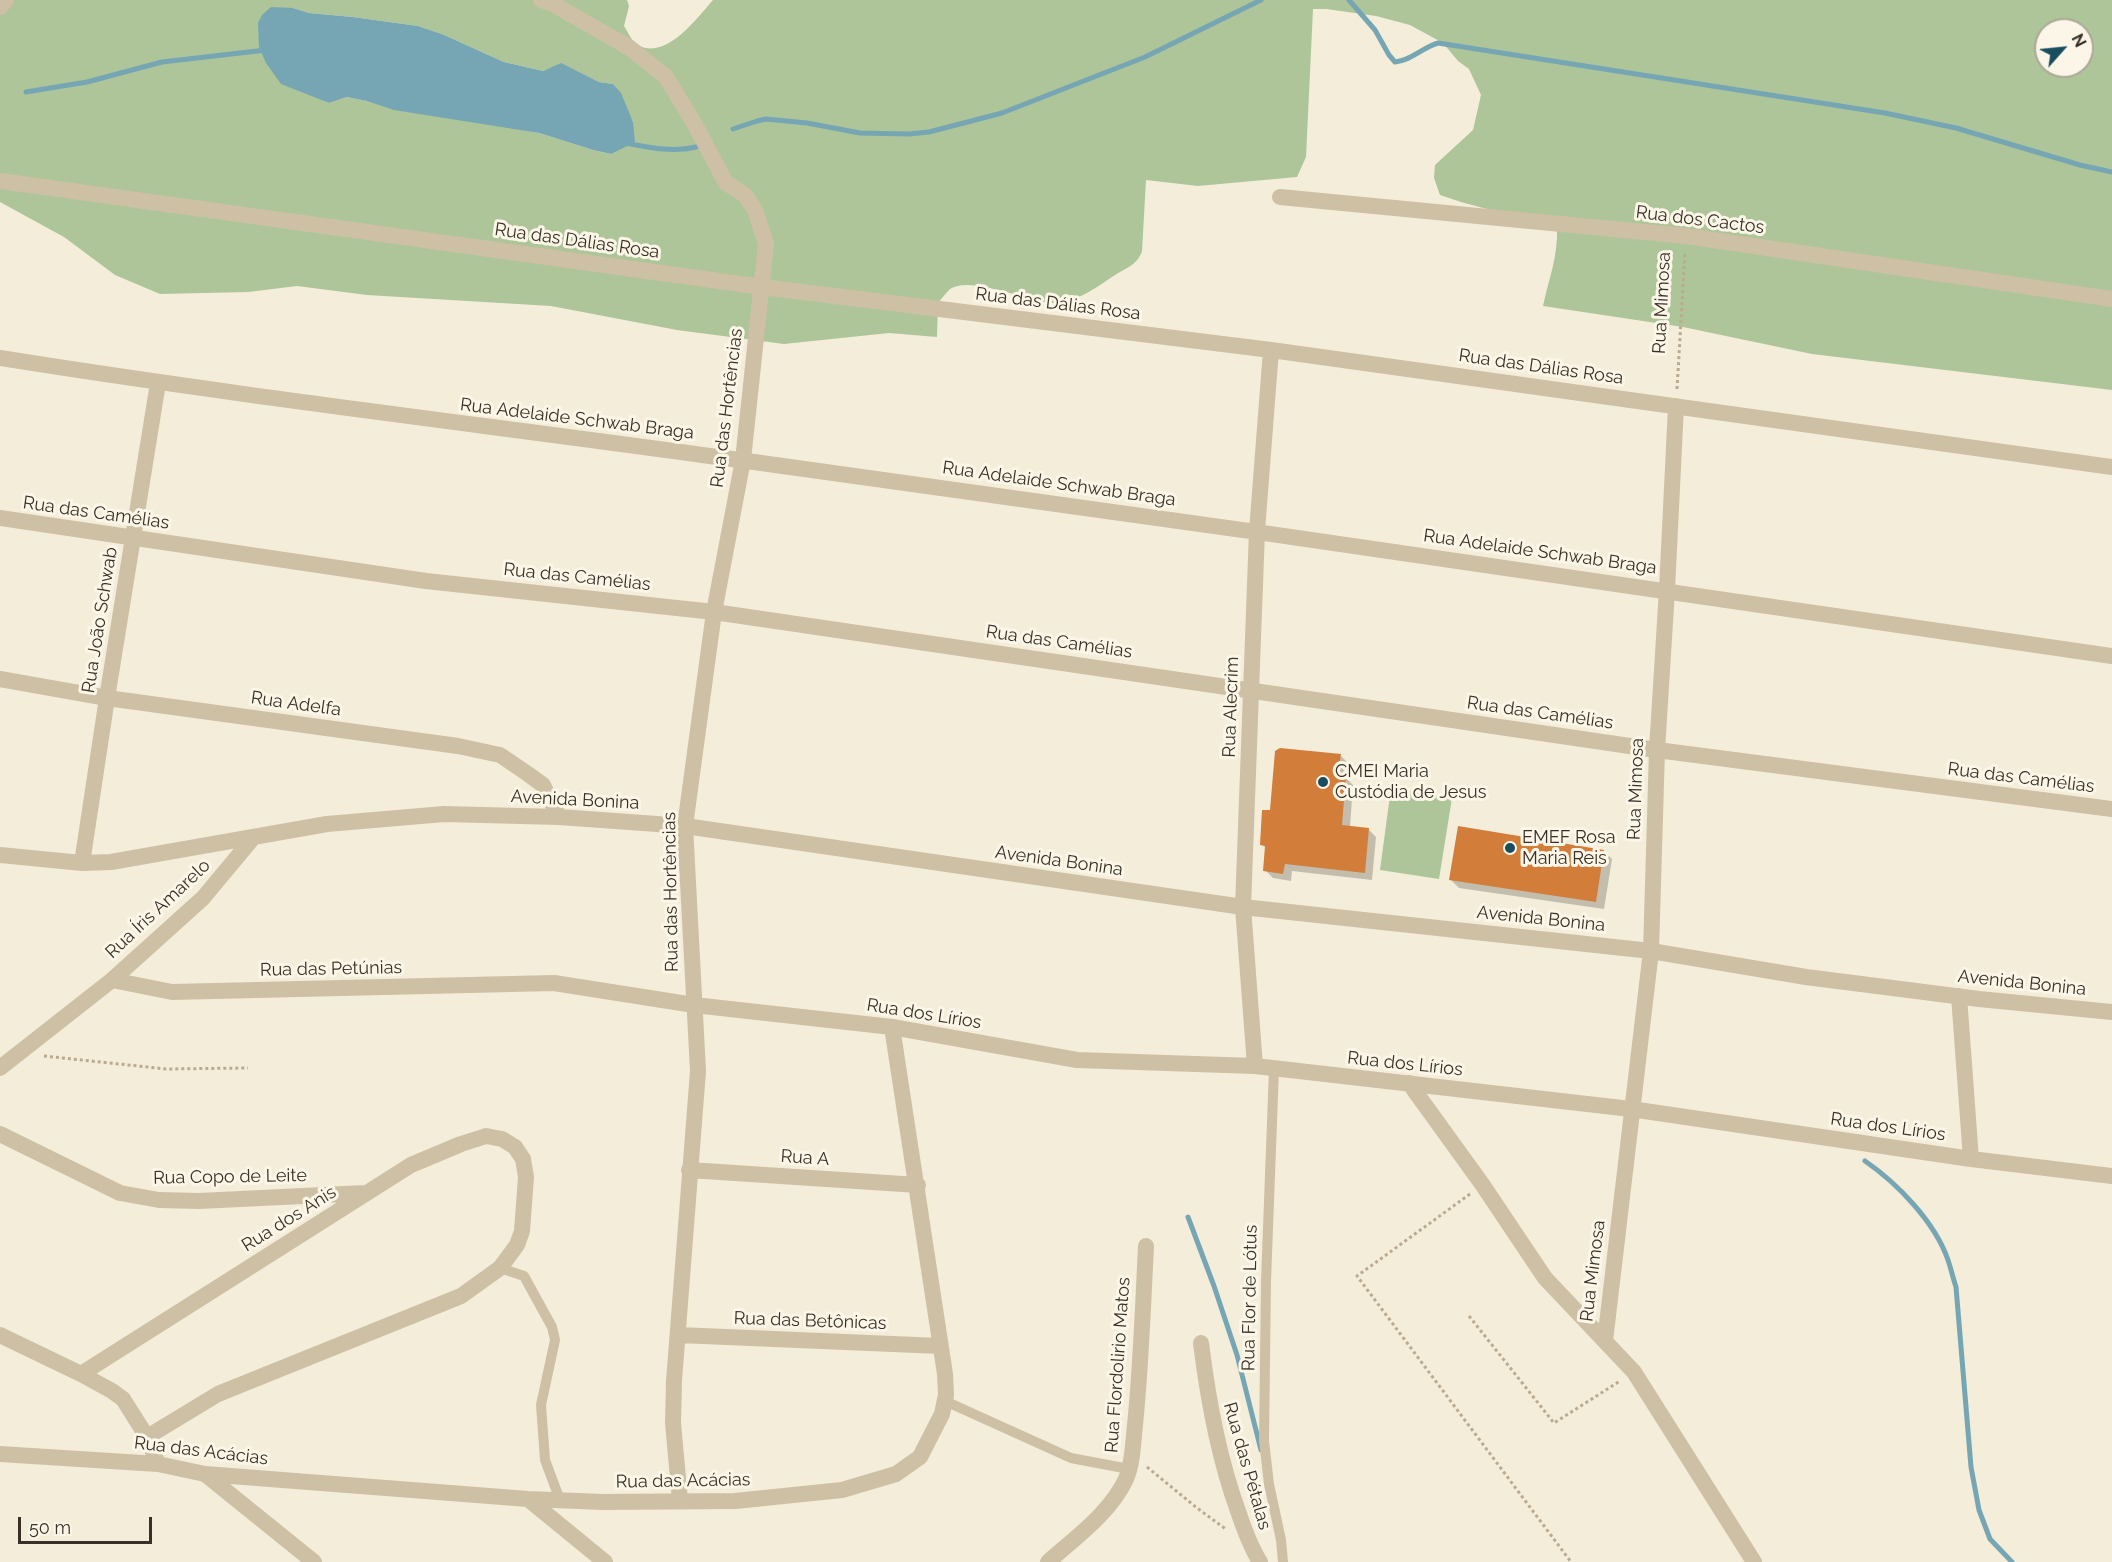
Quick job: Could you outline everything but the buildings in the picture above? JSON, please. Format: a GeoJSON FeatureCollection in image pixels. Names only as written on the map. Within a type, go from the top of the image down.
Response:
{"type":"FeatureCollection","features":[{"type":"Feature","properties":{"kind":"street"},"geometry":{"type":"LineString","coordinates":[[0,7],[6,0]]}},
{"type":"Feature","properties":{"kind":"street","name":"Rua das Hortências"},"geometry":{"type":"LineString","coordinates":[[541,0],[553,4],[630,48],[666,77],[726,183],[745,195],[755,210],[766,244],[742,460],[714,612],[685,825],[698,1071],[674,1381],[673,1423],[680,1500]]}},
{"type":"Feature","properties":{"kind":"street","name":"Rua das Dálias Rosa"},"geometry":{"type":"LineString","coordinates":[[0,181],[762,287],[1271,350],[2112,467]]}},
{"type":"Feature","properties":{"kind":"street","name":"Rua dos Cactos"},"geometry":{"type":"LineString","coordinates":[[1280,197],[1686,236],[2112,299]]}},
{"type":"Feature","properties":{"kind":"street","name":"Rua Alecrim"},"geometry":{"type":"LineString","coordinates":[[1255,1066],[1243,907],[1257,531],[1271,350]]}},
{"type":"Feature","properties":{"kind":"street","name":"Rua Adelaide Schwab Braga"},"geometry":{"type":"LineString","coordinates":[[0,358],[158,383],[1257,531],[2112,656]]}},
{"type":"Feature","properties":{"kind":"street","name":"Rua João Schwab"},"geometry":{"type":"LineString","coordinates":[[82,863],[106,698],[158,383]]}},
{"type":"Feature","properties":{"kind":"street","name":"Rua Mimosa"},"geometry":{"type":"LineString","coordinates":[[1605,1341],[1651,951],[1657,750],[1676,406]]}},
{"type":"Feature","properties":{"kind":"street","name":"Rua das Camélias"},"geometry":{"type":"LineString","coordinates":[[0,518],[426,580],[714,612],[1657,750],[2112,809]]}},
{"type":"Feature","properties":{"kind":"street","name":"Rua Adelfa"},"geometry":{"type":"LineString","coordinates":[[0,679],[106,698],[458,746],[500,755],[543,785],[559,818]]}},
{"type":"Feature","properties":{"kind":"street","name":"Avenida Bonina"},"geometry":{"type":"LineString","coordinates":[[0,855],[82,863],[111,862],[327,824],[444,814],[685,825],[1243,907],[1651,951],[1806,977],[2112,1012]]}},
{"type":"Feature","properties":{"kind":"street","name":"Rua Íris Amarelo"},"geometry":{"type":"LineString","coordinates":[[112,980],[203,898],[253,838]]}},
{"type":"Feature","properties":{"kind":"street"},"geometry":{"type":"LineString","coordinates":[[0,1068],[112,980]]}},
{"type":"Feature","properties":{"kind":"street","name":"Rua das Petúnias"},"geometry":{"type":"LineString","coordinates":[[112,980],[172,992],[554,983],[694,1005]]}},
{"type":"Feature","properties":{"kind":"street"},"geometry":{"type":"LineString","coordinates":[[1959,996],[1971,1159]]}},
{"type":"Feature","properties":{"kind":"street","name":"Rua dos Lírios"},"geometry":{"type":"LineString","coordinates":[[694,1005],[892,1027],[1077,1060],[1255,1066],[1631,1109],[1971,1159],[2112,1176]]}},
{"type":"Feature","properties":{"kind":"street","name":"Rua das Acácias"},"geometry":{"type":"LineString","coordinates":[[0,1454],[158,1464],[205,1474],[560,1500],[735,1502],[842,1490],[896,1474],[920,1457],[942,1414],[945,1401],[945,1374],[918,1185],[892,1027]]}},
{"type":"Feature","properties":{"kind":"street"},"geometry":{"type":"LineString","coordinates":[[1409,1083],[1482,1184],[1545,1278],[1634,1372],[1754,1562]]}},
{"type":"Feature","properties":{"kind":"street","name":"Rua Copo de Leite"},"geometry":{"type":"LineString","coordinates":[[0,1134],[120,1193],[159,1200],[199,1201],[366,1193]]}},
{"type":"Feature","properties":{"kind":"street","name":"Rua dos Anis"},"geometry":{"type":"LineString","coordinates":[[81,1374],[411,1165],[460,1144],[486,1136],[502,1139],[515,1147],[523,1159],[526,1192],[522,1231],[517,1245],[500,1268]]}},
{"type":"Feature","properties":{"kind":"street","name":"Rua A"},"geometry":{"type":"LineString","coordinates":[[689,1170],[918,1185]]}},
{"type":"Feature","properties":{"kind":"street","name":"Rua Flordolirio Matos"},"geometry":{"type":"LineString","coordinates":[[1048,1562],[1096,1519],[1127,1477],[1137,1409],[1146,1246]]}},
{"type":"Feature","properties":{"kind":"street"},"geometry":{"type":"LineString","coordinates":[[147,1437],[218,1394],[461,1296],[500,1268]]}},
{"type":"Feature","properties":{"kind":"street"},"geometry":{"type":"LineString","coordinates":[[0,1335],[112,1391],[123,1400],[147,1437],[158,1464]]}},
{"type":"Feature","properties":{"kind":"street","name":"Rua das Betônicas"},"geometry":{"type":"LineString","coordinates":[[679,1335],[940,1346]]}},
{"type":"Feature","properties":{"kind":"street","name":"Rua das Pétalas"},"geometry":{"type":"LineString","coordinates":[[1201,1343],[1208,1400],[1219,1450],[1251,1547],[1260,1562]]}},
{"type":"Feature","properties":{"kind":"street"},"geometry":{"type":"LineString","coordinates":[[205,1474],[314,1562]]}},
{"type":"Feature","properties":{"kind":"street"},"geometry":{"type":"LineString","coordinates":[[528,1499],[605,1562]]}},
{"type":"Feature","properties":{"kind":"lane","name":"Rua Flor de Lótus"},"geometry":{"type":"LineString","coordinates":[[1274,1069],[1264,1441],[1283,1562]]}},
{"type":"Feature","properties":{"kind":"lane"},"geometry":{"type":"LineString","coordinates":[[500,1268],[524,1276],[552,1328],[555,1340],[541,1405],[545,1461],[560,1500]]}},
{"type":"Feature","properties":{"kind":"lane"},"geometry":{"type":"LineString","coordinates":[[945,1401],[1071,1458],[1130,1462]]}},
{"type":"Feature","properties":{"kind":"path","name":"Rua Mimosa"},"geometry":{"type":"LineString","coordinates":[[1676,406],[1686,236]]}},
{"type":"Feature","properties":{"kind":"path"},"geometry":{"type":"LineString","coordinates":[[18,1053],[166,1070],[248,1068]]}},
{"type":"Feature","properties":{"kind":"path"},"geometry":{"type":"LineString","coordinates":[[1482,1184],[1357,1276],[1571,1562]]}},
{"type":"Feature","properties":{"kind":"path"},"geometry":{"type":"LineString","coordinates":[[1469,1316],[1554,1423],[1634,1372]]}},
{"type":"Feature","properties":{"kind":"path"},"geometry":{"type":"LineString","coordinates":[[1130,1462],[1251,1547]]}},
{"type":"Feature","properties":{"kind":"green space"},"geometry":{"type":"Polygon","coordinates":[[[0,0],[627,0],[629,6],[624,26],[636,44],[649,48],[670,43],[690,26],[713,0],[2112,0],[2112,390],[1812,354],[1683,327],[1543,306],[1555,258],[1557,228],[1440,195],[1434,178],[1435,165],[1473,130],[1481,95],[1469,69],[1458,61],[1443,43],[1410,25],[1376,16],[1326,9],[1313,9],[1306,157],[1297,177],[1198,186],[1146,180],[1142,251],[1134,263],[1085,294],[1062,302],[1044,302],[972,285],[950,289],[938,303],[937,337],[889,333],[784,344],[677,330],[551,306],[367,295],[297,286],[248,292],[160,294],[115,275],[64,237],[0,202],[0,0]],[[293,8],[307,93],[329,103],[347,97],[539,133],[611,154],[633,122],[613,84],[599,82],[561,64],[543,71],[504,62],[442,34],[418,26],[309,13],[293,8]]]}},
{"type":"Feature","properties":{"kind":"green space"},"geometry":{"type":"Polygon","coordinates":[[[1391,788],[1452,798],[1439,879],[1380,870],[1391,788]]]}},
{"type":"Feature","properties":{"kind":"water"},"geometry":{"type":"Polygon","coordinates":[[[271,7],[293,8],[309,13],[418,26],[442,34],[504,62],[543,71],[561,63],[599,82],[613,84],[621,93],[633,122],[635,142],[611,154],[539,133],[394,110],[347,97],[329,103],[281,84],[266,63],[259,47],[258,23],[262,15],[271,7]]]}},
{"type":"Feature","properties":{"kind":"waterway"},"geometry":{"type":"LineString","coordinates":[[733,129],[766,119],[807,123],[860,133],[929,132],[1002,113],[1145,57],[1261,0]]}},
{"type":"Feature","properties":{"kind":"waterway"},"geometry":{"type":"LineString","coordinates":[[1349,0],[1375,30],[1395,62],[1438,43],[1885,113],[1956,128],[2080,165],[2112,172]]}},
{"type":"Feature","properties":{"kind":"waterway"},"geometry":{"type":"LineString","coordinates":[[26,92],[87,82],[162,62],[266,50]]}},
{"type":"Feature","properties":{"kind":"waterway"},"geometry":{"type":"LineString","coordinates":[[626,143],[672,149],[700,146]]}},
{"type":"Feature","properties":{"kind":"waterway"},"geometry":{"type":"LineString","coordinates":[[1865,1161],[1890,1180],[1914,1204],[1934,1232],[1948,1260],[1956,1287],[1971,1467],[1979,1510],[1990,1539],[2012,1562]]}},
{"type":"Feature","properties":{"kind":"waterway"},"geometry":{"type":"LineString","coordinates":[[1188,1217],[1237,1355],[1261,1450]]}},
{"type":"Feature","properties":{"kind":"place","name":"CMEI Maria Custódia de Jesus"},"geometry":{"type":"Point","coordinates":[1323,782]}},
{"type":"Feature","properties":{"kind":"place","name":"EMEF Rosa Maria Reis"},"geometry":{"type":"Point","coordinates":[1510,848]}}]}
